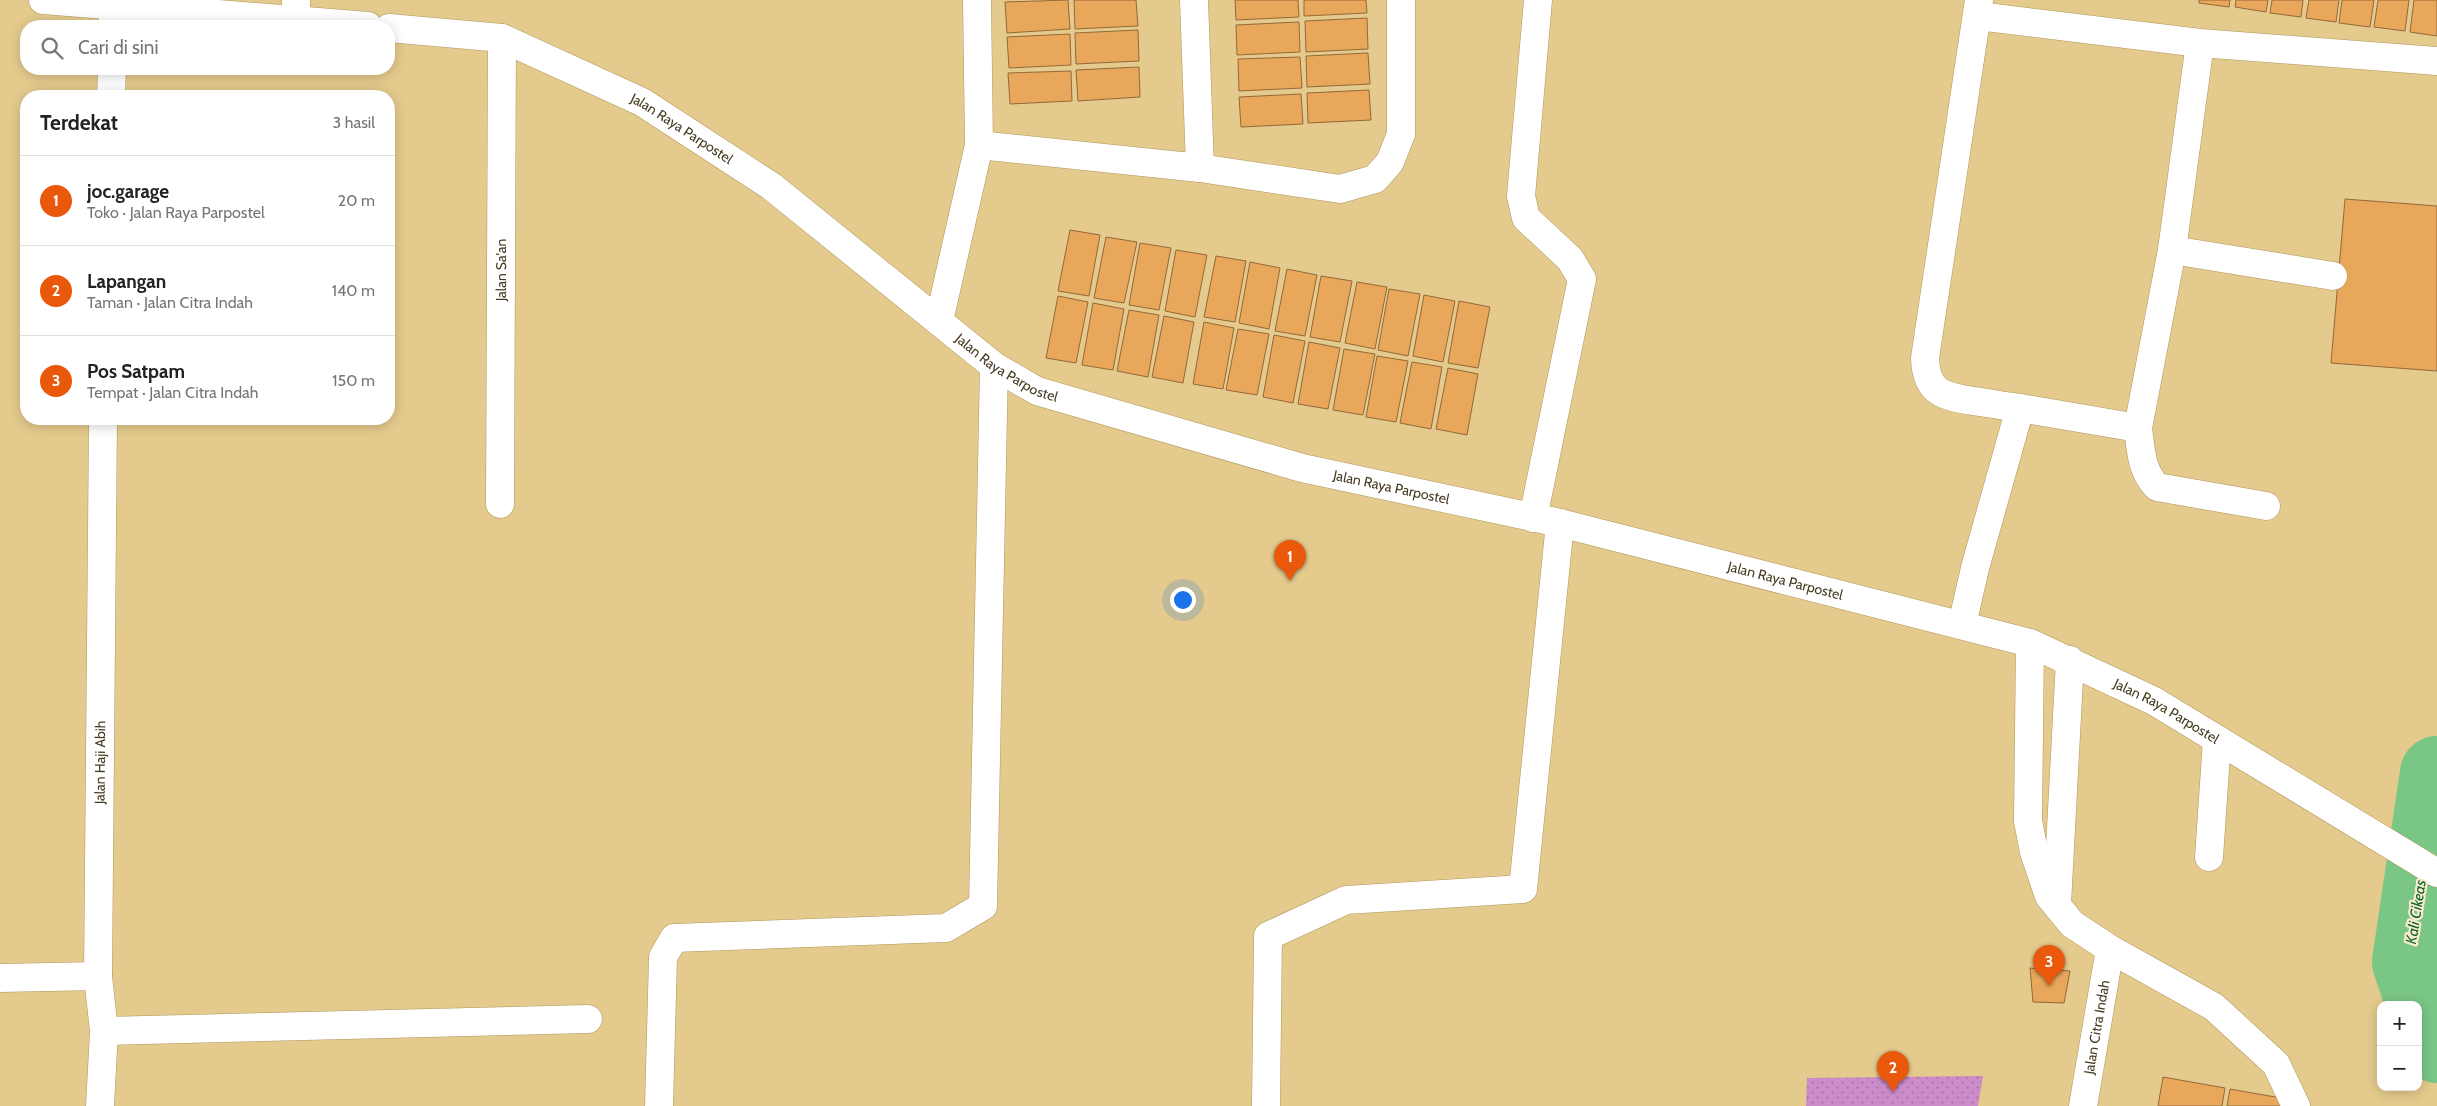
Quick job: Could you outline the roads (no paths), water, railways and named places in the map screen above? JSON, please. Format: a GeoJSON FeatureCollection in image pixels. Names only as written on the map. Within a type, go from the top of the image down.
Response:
{"type":"FeatureCollection","features":[{"type":"Feature","properties":{"kind":"street"},"geometry":{"type":"LineString","coordinates":[[42,0],[113,16],[296,10],[341,20]]}},
{"type":"Feature","properties":{"kind":"street"},"geometry":{"type":"LineString","coordinates":[[939,321],[979,145],[977,0]]}},
{"type":"Feature","properties":{"kind":"street"},"geometry":{"type":"LineString","coordinates":[[1194,0],[1200,168]]}},
{"type":"Feature","properties":{"kind":"street"},"geometry":{"type":"LineString","coordinates":[[979,145],[1200,168],[1340,188],[1375,179],[1390,162],[1401,134],[1401,0]]}},
{"type":"Feature","properties":{"kind":"street"},"geometry":{"type":"LineString","coordinates":[[1533,518],[1582,279],[1570,259],[1526,218],[1521,196],[1538,0]]}},
{"type":"Feature","properties":{"kind":"street"},"geometry":{"type":"LineString","coordinates":[[2138,428],[1944,396],[1932,385],[1925,373],[1924,358],[1978,8],[2200,43],[2437,61]]}},
{"type":"Feature","properties":{"kind":"street","name":"Jalan Raya Parpostel"},"geometry":{"type":"LineString","coordinates":[[395,29],[502,38],[642,102],[770,186],[994,366],[1037,391],[1302,468],[1560,523],[2030,642],[2154,702],[2437,873]]}},
{"type":"Feature","properties":{"kind":"street","name":"Jalan Sa'an"},"geometry":{"type":"LineString","coordinates":[[500,504],[502,38]]}},
{"type":"Feature","properties":{"kind":"street"},"geometry":{"type":"LineString","coordinates":[[2200,43],[2172,250],[2138,428],[2142,464],[2148,478],[2157,487],[2266,506]]}},
{"type":"Feature","properties":{"kind":"street"},"geometry":{"type":"LineString","coordinates":[[111,90],[112,75]]}},
{"type":"Feature","properties":{"kind":"street"},"geometry":{"type":"LineString","coordinates":[[2172,250],[2333,276]]}},
{"type":"Feature","properties":{"kind":"street"},"geometry":{"type":"LineString","coordinates":[[659,1106],[663,957],[674,938],[946,928],[983,906],[994,366]]}},
{"type":"Feature","properties":{"kind":"street"},"geometry":{"type":"LineString","coordinates":[[1962,625],[1975,568],[2020,408]]}},
{"type":"Feature","properties":{"kind":"street","name":"Jalan Haji Abih"},"geometry":{"type":"LineString","coordinates":[[100,1106],[104,1031],[98,976],[103,425]]}},
{"type":"Feature","properties":{"kind":"street"},"geometry":{"type":"LineString","coordinates":[[1266,1106],[1268,936],[1346,900],[1522,889],[1560,523]]}},
{"type":"Feature","properties":{"kind":"street"},"geometry":{"type":"LineString","coordinates":[[2030,642],[2028,820],[2034,852],[2049,896],[2072,924],[2110,949],[2214,1008],[2276,1064],[2296,1106]]}},
{"type":"Feature","properties":{"kind":"street"},"geometry":{"type":"LineString","coordinates":[[2057,907],[2070,660]]}},
{"type":"Feature","properties":{"kind":"street"},"geometry":{"type":"LineString","coordinates":[[2209,857],[2217,740]]}},
{"type":"Feature","properties":{"kind":"street","name":"Jalan Citra Indah"},"geometry":{"type":"LineString","coordinates":[[2083,1106],[2110,949]]}},
{"type":"Feature","properties":{"kind":"street"},"geometry":{"type":"LineString","coordinates":[[0,978],[98,976]]}},
{"type":"Feature","properties":{"kind":"street"},"geometry":{"type":"LineString","coordinates":[[104,1031],[588,1019]]}},
{"type":"Feature","properties":{"kind":"waterway","name":"Kali Cikeas"},"geometry":{"type":"LineString","coordinates":[[2437,773],[2409,962],[2437,1046]]}},
{"type":"Feature","properties":{"kind":"place","name":"joc.garage"},"geometry":{"type":"Point","coordinates":[1290,581]}},
{"type":"Feature","properties":{"kind":"place","name":"Pos Satpam"},"geometry":{"type":"Point","coordinates":[2049,986]}},
{"type":"Feature","properties":{"kind":"place","name":"Lapangan"},"geometry":{"type":"Point","coordinates":[1893,1092]}}]}
